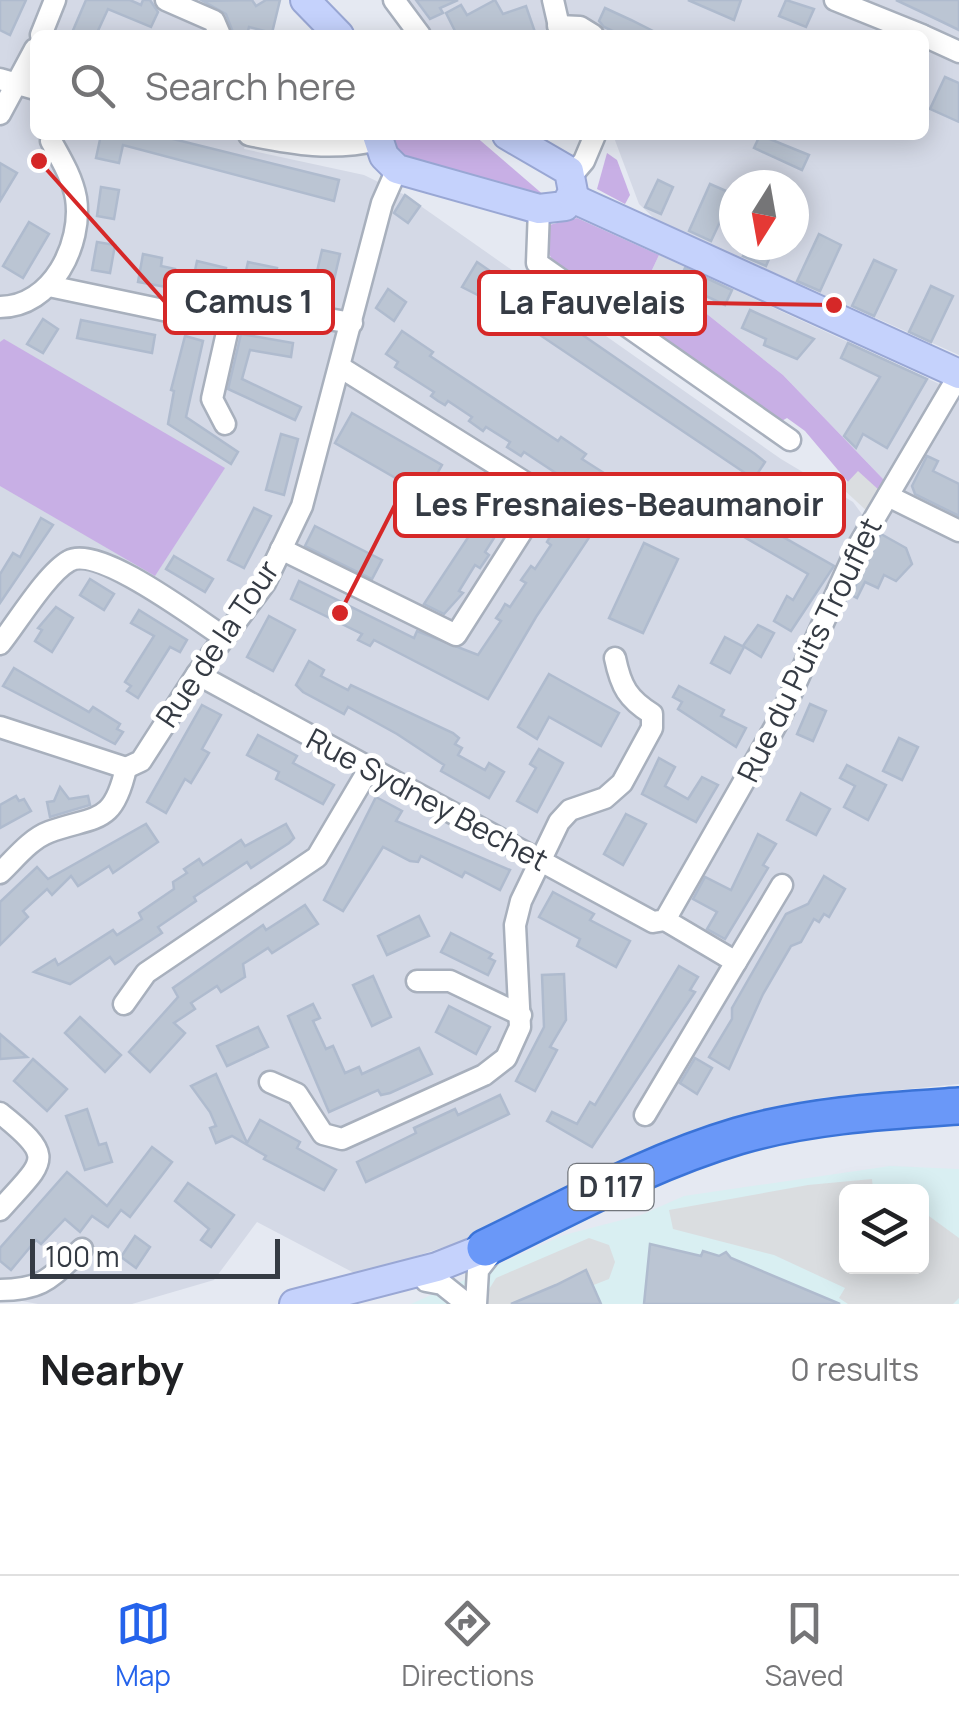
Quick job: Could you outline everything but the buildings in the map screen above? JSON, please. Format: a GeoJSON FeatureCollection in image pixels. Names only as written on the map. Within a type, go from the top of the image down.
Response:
{"type":"FeatureCollection","features":[{"type":"Feature","properties":{"kind":"highway"},"geometry":{"type":"LineString","coordinates":[[628,1179],[678,1149],[758,1122],[846,1106],[959,1097]]}},
{"type":"Feature","properties":{"kind":"highway"},"geometry":{"type":"LineString","coordinates":[[741,1140],[838,1116],[959,1106]]}},
{"type":"Feature","properties":{"kind":"highway"},"geometry":{"type":"LineString","coordinates":[[741,1140],[884,1120],[959,1115]]}},
{"type":"Feature","properties":{"kind":"highway"},"geometry":{"type":"LineString","coordinates":[[884,1120],[959,1123]]}},
{"type":"Feature","properties":{"kind":"highway","name":"D 117"},"geometry":{"type":"LineString","coordinates":[[487,1252],[628,1179],[741,1140]]}},
{"type":"Feature","properties":{"kind":"highway","name":"D 117"},"geometry":{"type":"LineString","coordinates":[[487,1252],[741,1140]]}},
{"type":"Feature","properties":{"kind":"street"},"geometry":{"type":"LineString","coordinates":[[44,30],[54,0]]}},
{"type":"Feature","properties":{"kind":"street"},"geometry":{"type":"LineString","coordinates":[[166,0],[214,21],[218,30]]}},
{"type":"Feature","properties":{"kind":"street"},"geometry":{"type":"LineString","coordinates":[[305,0],[335,30]]}},
{"type":"Feature","properties":{"kind":"street"},"geometry":{"type":"LineString","coordinates":[[327,0],[355,30]]}},
{"type":"Feature","properties":{"kind":"street"},"geometry":{"type":"LineString","coordinates":[[394,0],[416,30]]}},
{"type":"Feature","properties":{"kind":"street"},"geometry":{"type":"LineString","coordinates":[[553,0],[560,30],[585,30]]}},
{"type":"Feature","properties":{"kind":"street"},"geometry":{"type":"LineString","coordinates":[[835,0],[910,30]]}},
{"type":"Feature","properties":{"kind":"street"},"geometry":{"type":"LineString","coordinates":[[929,38],[959,52]]}},
{"type":"Feature","properties":{"kind":"street"},"geometry":{"type":"LineString","coordinates":[[0,114],[30,59]]}},
{"type":"Feature","properties":{"kind":"street"},"geometry":{"type":"LineString","coordinates":[[275,140],[310,147],[350,146],[368,140]]}},
{"type":"Feature","properties":{"kind":"street"},"geometry":{"type":"LineString","coordinates":[[378,140],[384,156],[397,169],[539,209],[555,210],[572,186],[593,140]]}},
{"type":"Feature","properties":{"kind":"street"},"geometry":{"type":"LineString","coordinates":[[512,140],[572,186],[958,371]]}},
{"type":"Feature","properties":{"kind":"street"},"geometry":{"type":"LineString","coordinates":[[0,307],[22,303],[49,286],[70,247],[77,208],[70,176],[50,141]]}},
{"type":"Feature","properties":{"kind":"street","name":"Rue de la Tour"},"geometry":{"type":"LineString","coordinates":[[0,873],[46,833],[90,823],[108,812],[120,793],[126,768],[141,761],[197,674],[265,583],[308,491],[382,202],[397,169]]}},
{"type":"Feature","properties":{"kind":"street"},"geometry":{"type":"LineString","coordinates":[[539,209],[537,264],[790,440]]}},
{"type":"Feature","properties":{"kind":"street"},"geometry":{"type":"LineString","coordinates":[[49,286],[168,311],[233,306],[352,323]]}},
{"type":"Feature","properties":{"kind":"street"},"geometry":{"type":"LineString","coordinates":[[225,424],[212,399],[233,306]]}},
{"type":"Feature","properties":{"kind":"street"},"geometry":{"type":"LineString","coordinates":[[281,549],[456,636],[546,496],[340,367]]}},
{"type":"Feature","properties":{"kind":"street","name":"Rue du Puits Trouflet"},"geometry":{"type":"LineString","coordinates":[[662,920],[780,718],[822,619],[958,371]]}},
{"type":"Feature","properties":{"kind":"street"},"geometry":{"type":"LineString","coordinates":[[888,496],[959,531]]}},
{"type":"Feature","properties":{"kind":"street"},"geometry":{"type":"LineString","coordinates":[[0,644],[65,564],[86,557],[104,562],[224,637]]}},
{"type":"Feature","properties":{"kind":"street"},"geometry":{"type":"LineString","coordinates":[[270,1082],[297,1094],[323,1134],[348,1137],[492,1070],[512,1050],[521,1015],[517,912],[570,810],[605,798],[622,784],[652,728],[652,714],[633,703],[621,685],[615,658]]}},
{"type":"Feature","properties":{"kind":"street","name":"Rue Sydney Bechet"},"geometry":{"type":"LineString","coordinates":[[197,674],[653,922],[662,920],[736,962]]}},
{"type":"Feature","properties":{"kind":"street"},"geometry":{"type":"LineString","coordinates":[[0,727],[126,768]]}},
{"type":"Feature","properties":{"kind":"street"},"geometry":{"type":"LineString","coordinates":[[124,1004],[146,974],[317,857],[369,769]]}},
{"type":"Feature","properties":{"kind":"street"},"geometry":{"type":"LineString","coordinates":[[645,1115],[782,885]]}},
{"type":"Feature","properties":{"kind":"street"},"geometry":{"type":"LineString","coordinates":[[417,981],[450,981],[521,1015]]}},
{"type":"Feature","properties":{"kind":"street"},"geometry":{"type":"LineString","coordinates":[[0,1114],[34,1140],[40,1150],[39,1165],[0,1210]]}},
{"type":"Feature","properties":{"kind":"street"},"geometry":{"type":"LineString","coordinates":[[0,1290],[30,1290],[43,1285],[82,1249]]}},
{"type":"Feature","properties":{"kind":"street"},"geometry":{"type":"LineString","coordinates":[[476,1304],[478,1270],[487,1252]]}},
{"type":"Feature","properties":{"kind":"street","name":"D 117"},"geometry":{"type":"LineString","coordinates":[[334,1304],[426,1281],[487,1252]]}},
{"type":"Feature","properties":{"kind":"street","name":"D 117"},"geometry":{"type":"LineString","coordinates":[[294,1304],[487,1252]]}},
{"type":"Feature","properties":{"kind":"street"},"geometry":{"type":"LineString","coordinates":[[426,1281],[442,1284],[467,1304]]}},
{"type":"Feature","properties":{"kind":"shaded area"},"geometry":{"type":"Polygon","coordinates":[[[0,0],[277,0],[272,30],[30,30],[30,140],[246,140],[244,149],[364,175],[405,195],[781,459],[853,502],[864,517],[885,481],[783,375],[652,270],[659,255],[959,393],[959,1084],[819,1098],[736,1117],[650,1149],[475,1237],[358,1275],[257,1222],[214,1280],[132,1304],[38,1304],[0,1297],[0,0]]]}},
{"type":"Feature","properties":{"kind":"shaded area"},"geometry":{"type":"Polygon","coordinates":[[[407,0],[959,0],[959,355],[746,260],[809,260],[809,170],[719,170],[719,248],[656,220],[639,204],[615,140],[929,140],[929,30],[428,30],[407,0]]]}},
{"type":"Feature","properties":{"kind":"shaded area"},"geometry":{"type":"Polygon","coordinates":[[[390,140],[480,140],[546,197],[402,160],[390,140]]]}},
{"type":"Feature","properties":{"kind":"shaded area"},"geometry":{"type":"Polygon","coordinates":[[[607,153],[617,160],[630,195],[625,204],[597,189],[607,153]]]}},
{"type":"Feature","properties":{"kind":"shaded area"},"geometry":{"type":"Polygon","coordinates":[[[577,218],[659,255],[652,270],[783,375],[885,481],[880,491],[848,482],[805,431],[787,418],[780,422],[553,262],[546,247],[549,225],[577,218]]]}},
{"type":"Feature","properties":{"kind":"shaded area"},"geometry":{"type":"Polygon","coordinates":[[[4,339],[225,468],[155,576],[0,486],[0,342],[4,339]]]}},
{"type":"Feature","properties":{"kind":"shaded area"},"geometry":{"type":"Polygon","coordinates":[[[858,471],[880,491],[868,512],[842,488],[858,471]]]}},
{"type":"Feature","properties":{"kind":"shaded area"},"geometry":{"type":"Polygon","coordinates":[[[890,1166],[959,1169],[959,1304],[411,1304],[564,1235],[641,1215],[684,1196],[890,1166]]]}},
{"type":"Feature","properties":{"kind":"shaded area"},"geometry":{"type":"Polygon","coordinates":[[[872,1179],[872,1184],[839,1184],[839,1274],[929,1274],[929,1216],[959,1238],[959,1298],[953,1304],[848,1304],[839,1298],[845,1288],[774,1255],[673,1229],[669,1210],[808,1185],[872,1179]]]}},
{"type":"Feature","properties":{"kind":"shaded area"},"geometry":{"type":"Polygon","coordinates":[[[589,1238],[609,1245],[615,1262],[609,1279],[591,1286],[553,1286],[520,1300],[521,1304],[488,1304],[488,1291],[496,1278],[589,1238]]]}},
{"type":"Feature","properties":{"kind":"place","name":"Camus 1"},"geometry":{"type":"Point","coordinates":[39,161]}},
{"type":"Feature","properties":{"kind":"place","name":"La Fauvelais"},"geometry":{"type":"Point","coordinates":[834,305]}},
{"type":"Feature","properties":{"kind":"place","name":"Les Fresnaies-Beaumanoir"},"geometry":{"type":"Point","coordinates":[340,613]}}]}
